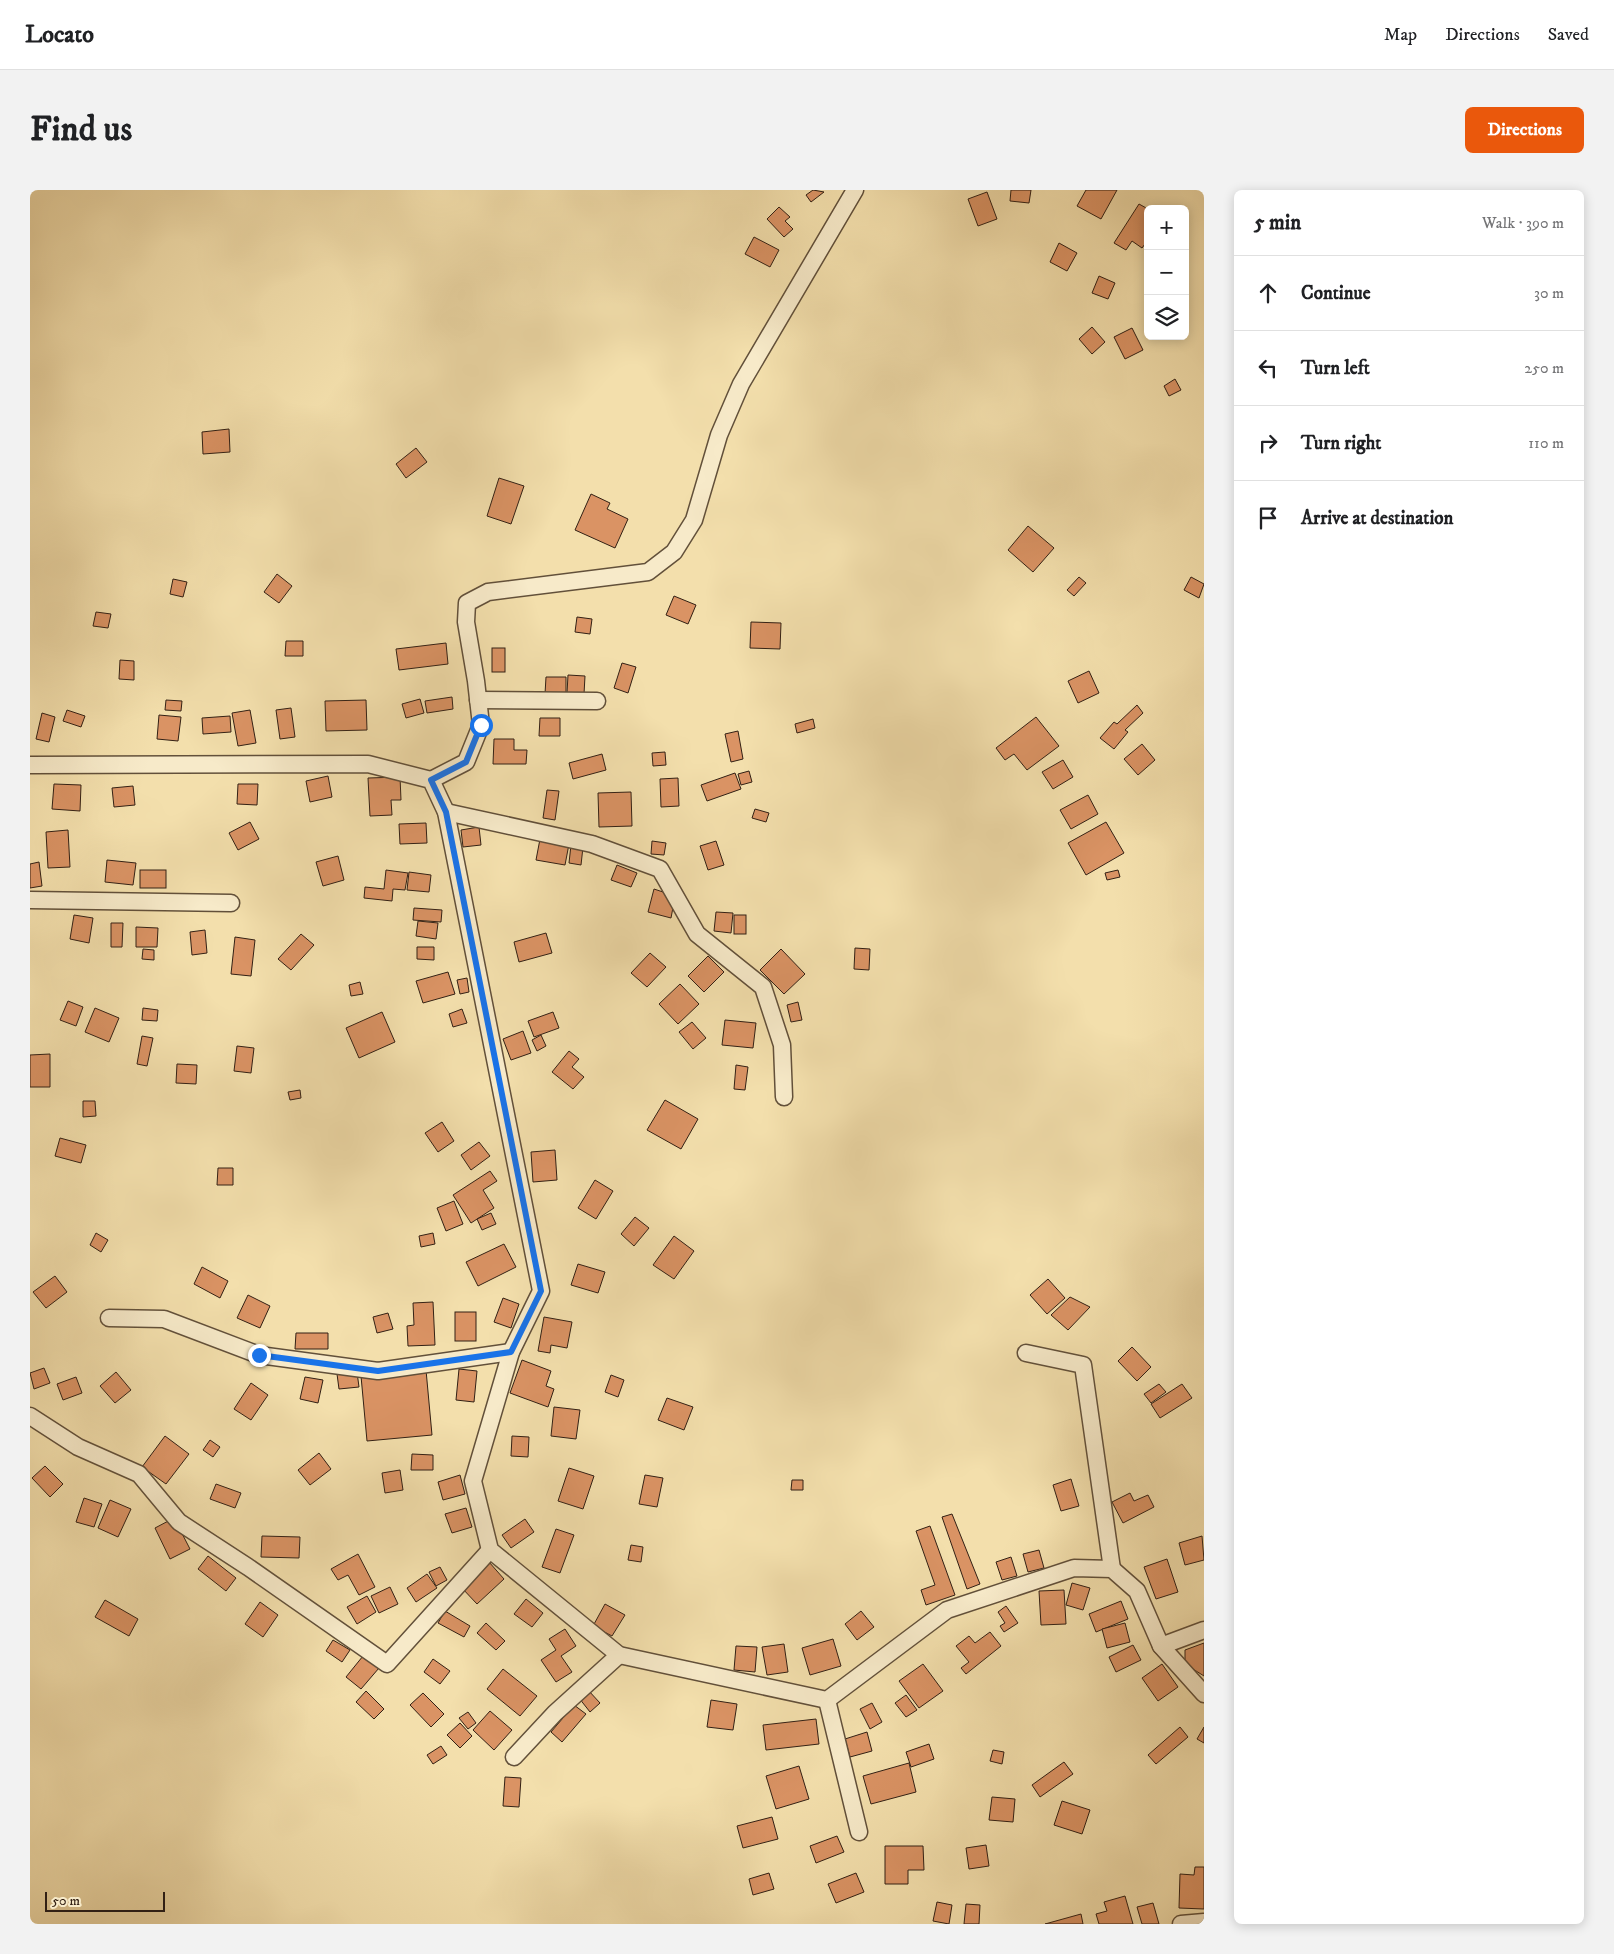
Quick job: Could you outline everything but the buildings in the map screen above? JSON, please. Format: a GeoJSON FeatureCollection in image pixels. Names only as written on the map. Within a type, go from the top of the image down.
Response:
{"type":"FeatureCollection","features":[{"type":"Feature","properties":{"kind":"street"},"geometry":{"type":"LineString","coordinates":[[30,765],[368,764],[431,780],[466,762],[481,725],[466,622],[467,603],[488,592],[648,572],[674,552],[694,520],[719,435],[742,384],[855,190]]}},
{"type":"Feature","properties":{"kind":"street"},"geometry":{"type":"LineString","coordinates":[[478,700],[597,701]]}},
{"type":"Feature","properties":{"kind":"street"},"geometry":{"type":"LineString","coordinates":[[431,780],[446,812],[541,1291],[511,1352],[473,1481],[490,1550],[619,1655],[827,1700],[947,1610],[1074,1568],[1112,1568]]}},
{"type":"Feature","properties":{"kind":"street"},"geometry":{"type":"LineString","coordinates":[[446,812],[592,844],[660,869],[697,934],[763,987],[782,1044],[784,1097]]}},
{"type":"Feature","properties":{"kind":"street"},"geometry":{"type":"LineString","coordinates":[[30,900],[231,903]]}},
{"type":"Feature","properties":{"kind":"street"},"geometry":{"type":"LineString","coordinates":[[108,1318],[164,1319],[259,1355],[378,1371],[511,1352]]}},
{"type":"Feature","properties":{"kind":"street"},"geometry":{"type":"LineString","coordinates":[[1026,1353],[1083,1365],[1112,1568],[1137,1591],[1161,1646],[1204,1694]]}},
{"type":"Feature","properties":{"kind":"street"},"geometry":{"type":"LineString","coordinates":[[30,1416],[78,1447],[139,1474],[179,1522],[387,1664],[490,1550]]}},
{"type":"Feature","properties":{"kind":"street"},"geometry":{"type":"LineString","coordinates":[[1161,1646],[1204,1630]]}},
{"type":"Feature","properties":{"kind":"street"},"geometry":{"type":"LineString","coordinates":[[514,1757],[554,1713],[619,1655]]}},
{"type":"Feature","properties":{"kind":"street"},"geometry":{"type":"LineString","coordinates":[[827,1700],[858,1832]]}},
{"type":"Feature","properties":{"kind":"street"},"geometry":{"type":"LineString","coordinates":[[1181,1924],[1204,1922]]}},
{"type":"Feature","properties":{"kind":"route"},"geometry":{"type":"LineString","coordinates":[[259,1355],[378,1371],[511,1352],[541,1291],[446,812],[431,780],[466,762],[481,725]]}}]}
